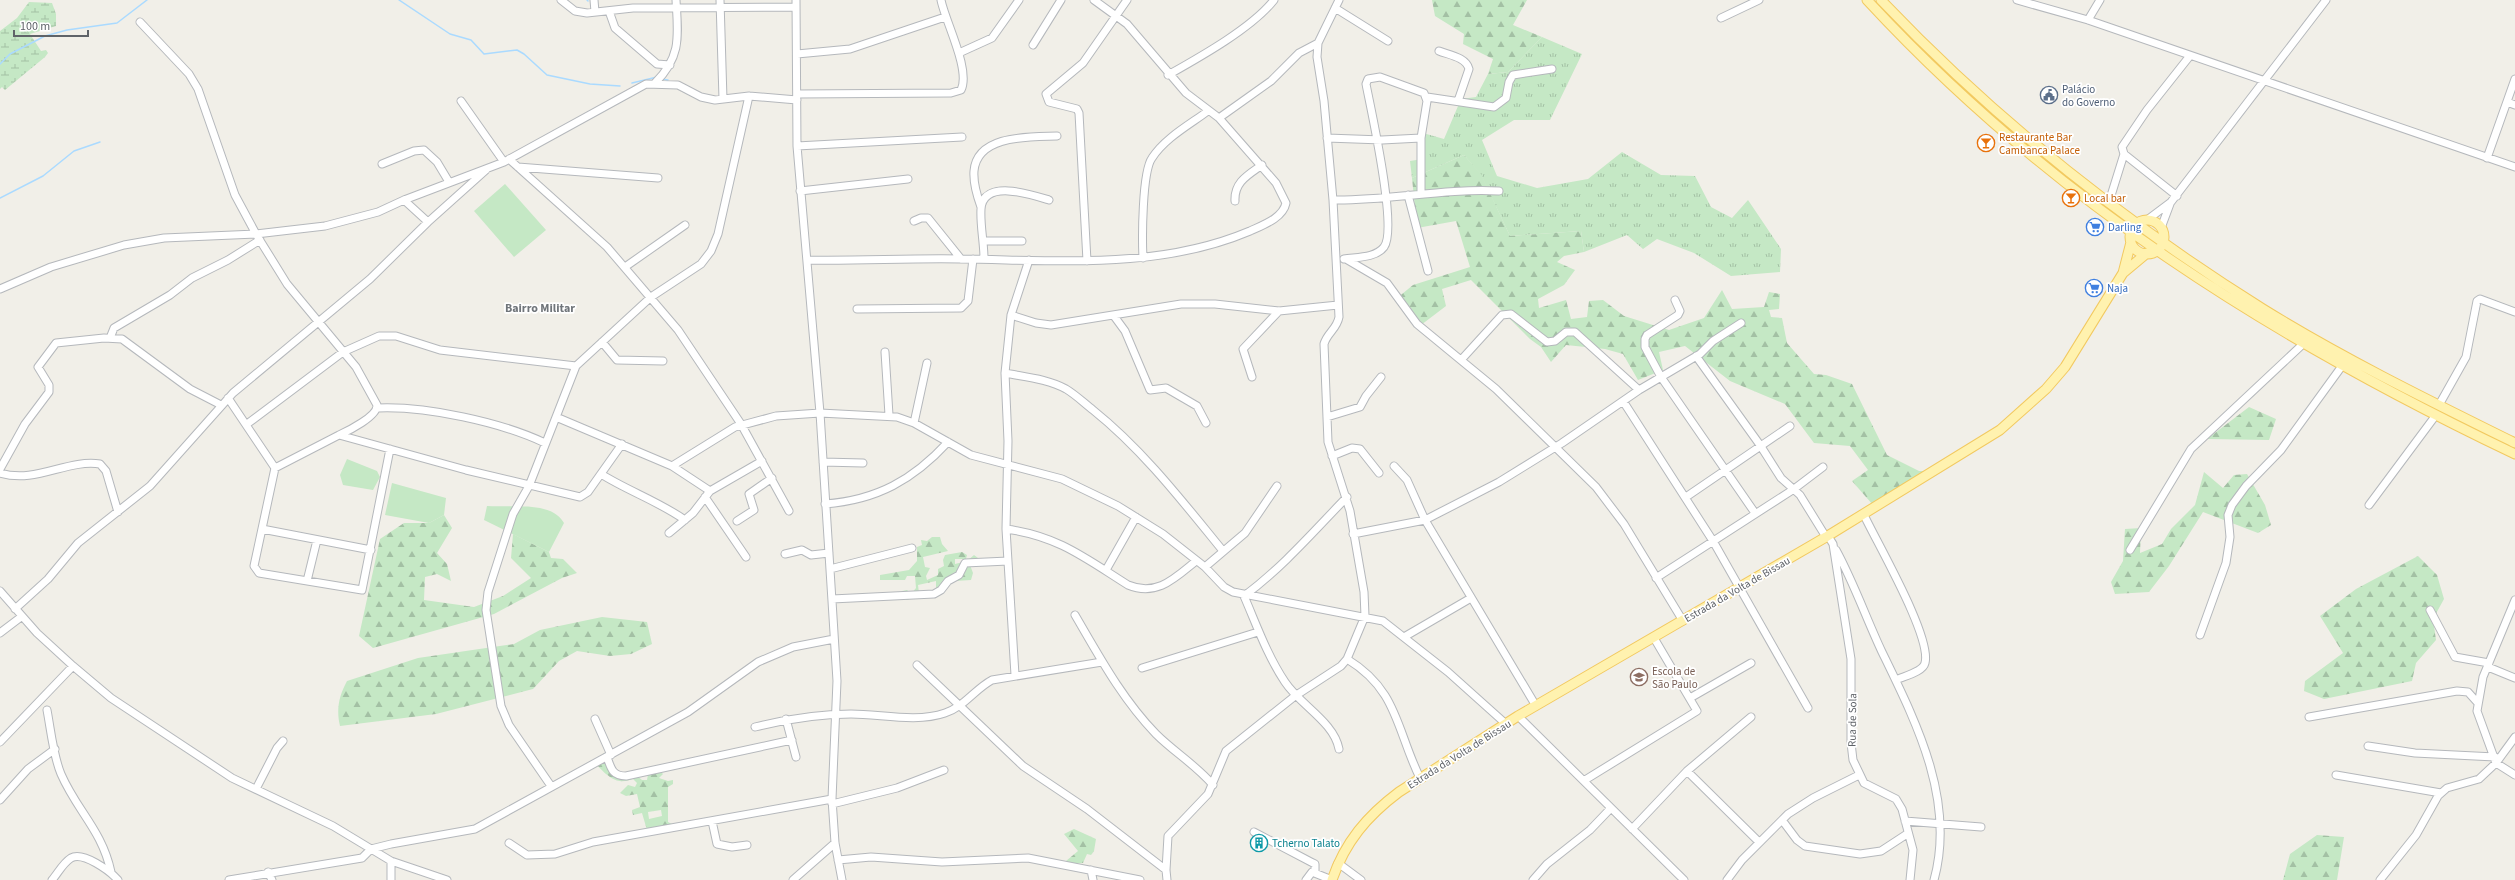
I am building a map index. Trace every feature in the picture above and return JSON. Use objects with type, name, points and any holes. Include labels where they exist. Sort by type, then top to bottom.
[{"type":"main road","points":[[1867,0],[1954,88],[2016,144],[2131,237],[2137,250],[2151,252],[2342,366],[2515,454]]},
{"type":"main road","points":[[1881,0],[1972,90],[2063,168],[2137,223],[2264,309],[2356,362],[2515,443]]},
{"type":"main road","points":[[2137,223],[2147,220],[2157,223],[2161,228],[2163,241]]},
{"type":"main road","points":[[2123,273],[2131,237],[2137,223]]},
{"type":"main road","points":[[2123,273],[2163,241]]},
{"type":"main road","name":"Estrada da Volta de Bissau","points":[[1332,880],[1338,863],[1356,833],[1370,816],[1420,778],[1518,716],[1739,587],[1829,539],[1864,515],[1980,444],[2024,410],[2065,367],[2123,273]]},
{"type":"street","points":[[561,0],[575,11],[596,12],[608,11],[633,4],[677,4],[720,9],[796,4],[797,146],[820,413],[832,599],[837,715],[832,801],[835,843],[842,880]]},
{"type":"street","points":[[594,0],[596,12]]},
{"type":"street","points":[[720,0],[723,99]]},
{"type":"street","points":[[0,289],[51,267],[129,244],[164,238],[258,237],[353,220],[378,212],[404,200],[506,160],[639,86],[655,83],[678,85],[709,99],[749,96],[797,97],[957,92],[963,86],[959,53],[945,17],[941,0]]},
{"type":"street","points":[[959,53],[992,38],[1019,0]]},
{"type":"street","points":[[1033,45],[1061,0]]},
{"type":"street","points":[[807,260],[984,259],[1087,261],[1143,258],[1194,249],[1232,239],[1263,226],[1280,214],[1285,208],[1284,195],[1262,165],[1219,118],[1208,111],[1168,75],[1138,34],[1118,15],[1094,0]]},
{"type":"street","points":[[1087,261],[1079,114],[1077,109],[1049,102],[1046,94],[1083,63],[1128,0]]},
{"type":"street","points":[[1168,75],[1194,60],[1257,16],[1274,0]]},
{"type":"street","points":[[1167,880],[1166,870],[1168,836],[1193,811],[1213,785],[1226,751],[1295,696],[1331,674],[1348,659],[1365,616],[1364,592],[1354,534],[1346,497],[1328,442],[1324,344],[1325,339],[1338,323],[1338,305],[1333,200],[1318,43],[1339,0]]},
{"type":"street","points":[[1720,18],[1759,0]]},
{"type":"street","points":[[2017,0],[2088,20],[2515,167]]},
{"type":"street","points":[[2088,20],[2100,0]]},
{"type":"street","points":[[2147,220],[2177,196],[2326,0]]},
{"type":"street","points":[[655,83],[670,65],[676,48],[677,4]]},
{"type":"street","points":[[1335,8],[1388,41]]},
{"type":"street","points":[[608,11],[615,28],[657,64],[670,65]]},
{"type":"street","points":[[797,54],[850,50],[945,17]]},
{"type":"street","points":[[140,22],[189,74],[198,89],[235,195],[258,237],[287,284],[319,321],[364,381],[378,408]]},
{"type":"street","points":[[1219,118],[1271,81],[1299,53],[1318,43]]},
{"type":"street","points":[[1439,51],[1464,60],[1468,65],[1458,101]]},
{"type":"street","points":[[2109,202],[2124,154],[2122,147],[2125,140],[2190,56]]},
{"type":"street","points":[[1336,260],[1372,255],[1384,248],[1388,236],[1385,199],[1377,140],[1366,84],[1368,79],[1380,78],[1422,91],[1428,97],[1494,107],[1506,98],[1509,82],[1513,74],[1552,69]]},
{"type":"street","points":[[2487,158],[2515,79]]},
{"type":"street","points":[[551,786],[505,717],[501,706],[486,610],[488,592],[508,527],[529,486],[576,366],[651,297],[694,271],[707,258],[713,247],[749,96]]},
{"type":"street","points":[[1421,194],[1421,138],[1428,97]]},
{"type":"street","points":[[461,101],[506,160],[518,167],[586,226],[651,297],[695,352],[741,424],[789,511]]},
{"type":"street","points":[[2507,102],[2515,105]]},
{"type":"street","points":[[1143,258],[1142,239],[1148,164],[1164,145],[1208,111]]},
{"type":"street","points":[[984,259],[981,208],[974,186],[974,170],[980,154],[989,147],[1005,140],[1057,136]]},
{"type":"street","points":[[797,146],[962,137]]},
{"type":"street","points":[[1327,138],[1377,140],[1421,138]]},
{"type":"street","points":[[382,164],[414,151],[424,150],[437,162],[449,182]]},
{"type":"street","points":[[2124,154],[2177,196]]},
{"type":"street","points":[[1235,201],[1234,192],[1239,182],[1262,165]]},
{"type":"street","points":[[15,609],[48,579],[78,543],[150,486],[228,398],[370,279],[428,222],[490,167]]},
{"type":"street","points":[[518,167],[658,178]]},
{"type":"street","points":[[800,191],[908,179]]},
{"type":"street","points":[[981,208],[984,200],[992,193],[1006,190],[1049,200]]},
{"type":"street","points":[[1333,200],[1385,199],[1421,194],[1499,191]]},
{"type":"street","points":[[1408,195],[1428,271]]},
{"type":"street","points":[[404,200],[428,222]]},
{"type":"street","points":[[2161,228],[2171,202]]},
{"type":"street","points":[[914,221],[920,218],[928,218],[961,259]]},
{"type":"street","points":[[625,267],[685,225]]},
{"type":"street","points":[[110,338],[111,332],[117,326],[170,295],[192,278],[228,260],[258,237]]},
{"type":"street","points":[[984,241],[1022,241]]},
{"type":"street","points":[[857,309],[961,308],[968,301],[973,259]]},
{"type":"street","points":[[1346,259],[1387,283],[1417,324],[1496,389],[1583,472],[1610,503],[1683,621]]},
{"type":"street","points":[[1015,676],[1006,529],[1007,418],[1005,373],[1011,315],[1029,260]]},
{"type":"street","points":[[2438,405],[2466,357],[2477,301],[2480,299],[2488,301],[2515,312]]},
{"type":"street","points":[[1675,300],[1680,311],[1678,315],[1645,339],[1645,347],[1662,377],[1755,513]]},
{"type":"street","points":[[1011,315],[1044,324],[1114,316],[1153,308],[1199,303],[1279,311],[1338,305]]},
{"type":"street","points":[[1252,377],[1243,349],[1279,311]]},
{"type":"street","points":[[1461,360],[1502,315],[1511,314],[1547,342],[1555,341],[1566,332],[1576,332],[1639,390]]},
{"type":"street","points":[[1114,316],[1125,331],[1150,390],[1166,388],[1197,406],[1206,423]]},
{"type":"street","points":[[1354,534],[1425,520],[1499,482],[1556,446],[1639,390],[1696,356],[1716,338],[1741,322]]},
{"type":"street","points":[[247,424],[343,352],[368,339],[387,335],[410,339],[440,350],[576,366]]},
{"type":"street","points":[[0,469],[25,424],[49,392],[49,385],[38,367],[56,343],[110,338],[129,342],[190,389],[221,405]]},
{"type":"street","points":[[602,342],[617,360],[663,362]]},
{"type":"street","points":[[2130,550],[2191,449],[2303,344]]},
{"type":"street","points":[[885,352],[889,415]]},
{"type":"street","points":[[1696,356],[1760,445],[1781,478],[1800,495],[1829,539],[1858,592],[1896,680],[1937,785],[1940,824],[1940,856],[1934,880]]},
{"type":"street","points":[[914,423],[927,363]]},
{"type":"street","points":[[2200,635],[2226,563],[2230,536],[2228,515],[2232,505],[2246,486],[2281,450],[2342,366]]},
{"type":"street","points":[[1005,373],[1055,384],[1075,395],[1125,438],[1223,551]]},
{"type":"street","points":[[1327,417],[1360,407],[1366,396],[1381,377]]},
{"type":"street","points":[[228,398],[247,424],[275,468],[254,566],[256,571],[362,590],[390,449]]},
{"type":"street","points":[[1623,401],[1713,541],[1808,708]]},
{"type":"street","points":[[275,468],[362,422],[378,408],[403,409],[488,422],[545,442]]},
{"type":"street","points":[[672,466],[704,444],[741,424],[776,416],[820,413],[889,415],[914,423],[981,458],[1062,479],[1098,495],[1163,534],[1205,567],[1224,587],[1244,596],[1365,616],[1383,621],[1448,672],[1506,724]]},
{"type":"street","points":[[2369,505],[2436,415]]},
{"type":"street","points":[[556,417],[672,466],[707,494],[746,557]]},
{"type":"street","points":[[1686,497],[1760,445],[1790,426]]},
{"type":"street","points":[[339,435],[529,486],[580,497],[588,492],[622,444]]},
{"type":"street","points":[[825,504],[864,499],[898,482],[921,470],[948,442]]},
{"type":"street","points":[[1332,456],[1352,448],[1360,449],[1379,473]]},
{"type":"street","points":[[669,533],[685,520],[707,494],[762,461]]},
{"type":"street","points":[[823,462],[863,463]]},
{"type":"street","points":[[0,473],[25,476],[80,464],[100,464],[106,471],[118,512]]},
{"type":"street","points":[[1394,466],[1407,480],[1425,520],[1536,706]]},
{"type":"street","points":[[1656,578],[1794,489],[1823,467]]},
{"type":"street","points":[[601,474],[628,490],[648,497],[685,520]]},
{"type":"street","points":[[737,521],[754,510],[749,494],[772,478]]},
{"type":"street","points":[[1205,567],[1250,527],[1278,486]]},
{"type":"street","points":[[1244,596],[1270,577],[1303,545],[1346,497]]},
{"type":"street","points":[[1864,515],[1915,615],[1925,656],[1925,663],[1922,668],[1896,680]]},
{"type":"street","points":[[1106,570],[1136,517]]},
{"type":"street","points":[[262,529],[371,550]]},
{"type":"street","points":[[1006,529],[1045,537],[1106,570],[1132,587],[1155,589],[1163,586],[1196,561]]},
{"type":"street","name":"Rua de Sola","points":[[1829,539],[1852,659],[1850,742],[1853,760],[1859,775],[1869,787],[1896,799],[1902,809],[1913,858],[1910,880]]},
{"type":"street","points":[[307,581],[317,540]]},
{"type":"street","points":[[830,569],[912,548]]},
{"type":"street","points":[[785,554],[802,550],[811,555],[829,553]]},
{"type":"street","points":[[832,599],[934,594],[941,590],[948,581],[959,575],[965,563],[1008,562]]},
{"type":"street","points":[[0,591],[21,617],[73,666],[121,705],[232,778],[333,826],[391,861],[447,880]]},
{"type":"street","points":[[1244,596],[1270,658],[1295,696],[1334,732],[1340,749]]},
{"type":"street","points":[[1404,636],[1471,598]]},
{"type":"street","points":[[2515,600],[2488,665],[2477,702],[2478,719],[2495,760],[2515,775]]},
{"type":"street","points":[[2430,610],[2455,657],[2461,660],[2488,665],[2515,678]]},
{"type":"street","points":[[1075,615],[1121,692],[1156,734],[1213,785]]},
{"type":"street","points":[[0,633],[21,617]]},
{"type":"street","points":[[1142,668],[1258,632]]},
{"type":"street","points":[[1585,780],[1697,711],[1654,638]]},
{"type":"street","points":[[229,880],[268,872],[362,858],[371,849],[475,829],[688,712],[764,659],[793,647],[834,640]]},
{"type":"street","points":[[1348,659],[1370,673],[1387,695],[1420,778]]},
{"type":"street","points":[[755,727],[786,719],[837,715],[937,716],[960,706],[986,683],[1015,676],[1102,662]]},
{"type":"street","points":[[1690,698],[1751,663]]},
{"type":"street","points":[[917,664],[1028,769],[1087,809],[1166,870]]},
{"type":"street","points":[[0,742],[73,666]]},
{"type":"street","points":[[2309,717],[2457,691],[2468,692],[2477,702]]},
{"type":"street","points":[[47,710],[61,773],[104,846],[111,872]]},
{"type":"street","points":[[1518,716],[1585,780],[1611,808],[1684,880]]},
{"type":"street","points":[[1632,829],[1687,771],[1751,717]]},
{"type":"street","points":[[595,719],[609,756],[613,772],[617,775],[626,776],[792,740]]},
{"type":"street","points":[[786,719],[796,757]]},
{"type":"street","points":[[2380,880],[2416,834],[2441,793],[2452,787],[2478,780],[2515,738]]},
{"type":"street","points":[[256,789],[277,748],[284,741]]},
{"type":"street","points":[[2368,746],[2415,753],[2495,760]]},
{"type":"street","points":[[0,800],[28,769],[55,749]]},
{"type":"street","points":[[509,843],[527,855],[555,854],[593,842],[832,801],[897,788],[944,770]]},
{"type":"street","points":[[1687,771],[1759,842]]},
{"type":"street","points":[[1727,880],[1759,842],[1799,806],[1859,775]]},
{"type":"street","points":[[2336,775],[2441,793]]},
{"type":"street","points":[[1533,880],[1547,864],[1590,830],[1611,808]]},
{"type":"street","points":[[1782,820],[1797,840],[1805,846],[1860,854],[1881,851],[1907,834]]},
{"type":"street","points":[[712,821],[717,844],[732,847],[747,845]]},
{"type":"street","points":[[1905,821],[1981,826]]},
{"type":"street","points":[[1254,832],[1312,862],[1315,864],[1315,872]]},
{"type":"street","points":[[793,880],[835,843]]},
{"type":"street","points":[[52,880],[73,857],[102,865],[118,880]]},
{"type":"street","points":[[838,860],[871,858],[942,862],[1028,858],[1140,880]]},
{"type":"street","points":[[391,861],[392,880]]},
{"type":"street","points":[[1338,863],[1361,880]]},
{"type":"street","points":[[1091,870],[1093,880]]},
{"type":"street","points":[[268,872],[272,880]]},
{"type":"street","points":[[1306,880],[1309,874],[1315,872],[1332,880]]},
{"type":"green space","points":[[1432,0],[1527,0],[1513,25],[1542,37],[1508,72],[1488,74],[1493,59],[1463,44],[1464,34],[1435,16]]},
{"type":"green space","points":[[29,2],[52,3],[56,14],[56,26],[30,34],[41,51],[46,50],[48,53],[5,90],[2,87],[0,89],[0,31],[17,18]]},
{"type":"green space","points":[[1542,37],[1582,54],[1550,120],[1514,120],[1482,140],[1497,176],[1537,188],[1588,179],[1622,152],[1661,175],[1695,176],[1711,207],[1732,218],[1748,200],[1781,249],[1780,272],[1731,276],[1694,253],[1657,239],[1643,249],[1627,235],[1584,252],[1581,231],[1510,236],[1481,175],[1464,155],[1412,178],[1410,161],[1422,159],[1423,133],[1444,139],[1461,99],[1476,97],[1488,74],[1508,72]]},
{"type":"green space","points":[[1464,155],[1481,174],[1510,236],[1581,231],[1584,252],[1564,256],[1557,262],[1575,270],[1564,285],[1538,299],[1539,308],[1566,300],[1571,319],[1587,317],[1589,301],[1603,300],[1624,316],[1669,330],[1704,318],[1722,290],[1732,309],[1764,307],[1769,292],[1780,294],[1779,309],[1769,310],[1771,317],[1782,318],[1787,343],[1814,374],[1826,375],[1852,384],[1887,455],[1919,471],[1930,471],[1873,505],[1852,481],[1868,470],[1850,446],[1814,443],[1785,404],[1730,381],[1685,346],[1659,352],[1663,370],[1638,380],[1623,354],[1605,349],[1566,345],[1551,362],[1541,347],[1530,339],[1471,280],[1442,289],[1446,306],[1421,325],[1396,299],[1413,285],[1470,267],[1456,221],[1417,228],[1412,178]]},
{"type":"green space","points":[[505,184],[546,230],[514,257],[474,211]]},
{"type":"green space","points":[[2249,407],[2276,419],[2269,440],[2207,439]]},
{"type":"green space","points":[[347,459],[377,471],[380,477],[373,490],[343,485],[340,475]]},
{"type":"green space","points":[[2204,472],[2223,488],[2234,475],[2247,474],[2265,505],[2271,525],[2258,533],[2203,512],[2169,566],[2149,592],[2115,594],[2111,582],[2123,561],[2125,529],[2141,528],[2140,553],[2162,544],[2171,529],[2195,505]]},
{"type":"green space","points":[[392,483],[446,498],[444,515],[429,523],[385,515]]},
{"type":"green space","points":[[487,506],[540,508],[550,511],[558,516],[564,523],[549,552],[484,520]]},
{"type":"green space","points":[[444,515],[452,528],[437,553],[447,564],[451,581],[437,574],[425,577],[424,600],[474,607],[503,596],[531,578],[511,558],[513,534],[549,552],[551,558],[563,559],[577,573],[562,578],[494,614],[373,648],[359,636],[380,539],[404,523],[429,523]]},
{"type":"green space","points":[[932,537],[940,537],[942,544],[948,551],[923,557],[925,567],[930,568],[926,576],[927,580],[938,575],[938,569],[944,566],[943,560],[945,555],[962,552],[967,555],[966,559],[955,559],[955,564],[967,561],[974,555],[978,558],[977,563],[970,565],[973,573],[971,580],[955,581],[957,572],[953,573],[951,580],[936,592],[936,581],[918,585],[919,593],[916,597],[907,600],[900,596],[902,591],[907,590],[911,594],[916,588],[915,576],[907,576],[905,580],[880,580],[880,575],[909,570],[917,561],[917,547],[922,545],[921,540],[927,541]]},
{"type":"green space","points":[[2418,556],[2437,575],[2444,599],[2433,619],[2436,640],[2416,663],[2412,681],[2324,699],[2304,691],[2305,681],[2343,653],[2320,616],[2356,589]]},
{"type":"green space","points":[[602,617],[647,622],[652,644],[631,654],[610,656],[577,651],[559,661],[533,689],[436,714],[340,726],[338,714],[339,703],[347,681],[418,658],[514,644],[540,630]]},
{"type":"green space","points":[[604,753],[613,761],[613,772],[635,774],[642,780],[647,780],[649,769],[655,766],[663,774],[659,778],[668,781],[673,780],[673,784],[668,787],[668,822],[674,825],[647,830],[642,813],[633,815],[632,810],[640,807],[637,794],[626,796],[620,793],[628,785],[635,787],[637,783],[633,779],[622,781],[613,779],[596,764],[595,761]],"holes":[[[661,810],[662,816],[649,819],[648,812]]]},
{"type":"green space","points":[[1074,829],[1096,839],[1094,851],[1091,855],[1087,854],[1083,863],[1067,864],[1066,861],[1078,851],[1064,834]]},
{"type":"green space","points":[[2317,835],[2344,837],[2337,880],[2283,880],[2290,854]]},
{"type":"waterway","points":[[0,64],[10,54],[45,36],[67,30],[117,23],[147,0]]},
{"type":"waterway","points":[[399,0],[450,34],[471,40],[484,54],[517,50],[524,54],[547,75],[590,84],[620,86]]},
{"type":"waterway","points":[[632,83],[657,77]]},
{"type":"waterway","points":[[662,79],[668,80]]},
{"type":"waterway","points":[[0,198],[43,176],[74,151],[100,142]]},
{"type":"place","name":"Palácio do Governo","points":[[2049,95]]},
{"type":"place","name":"Restaurante Bar Cambanca Palace","points":[[1986,143]]},
{"type":"place","name":"Local bar","points":[[2071,198]]},
{"type":"place","name":"Darling","points":[[2095,227]]},
{"type":"place","name":"Naja","points":[[2094,288]]},
{"type":"place","name":"Escola de São Paulo","points":[[1639,677]]},
{"type":"place","name":"Tcherno Talato","points":[[1259,843]]},
{"type":"district","name":"Bairro Militar","points":[[540,308]]}]
